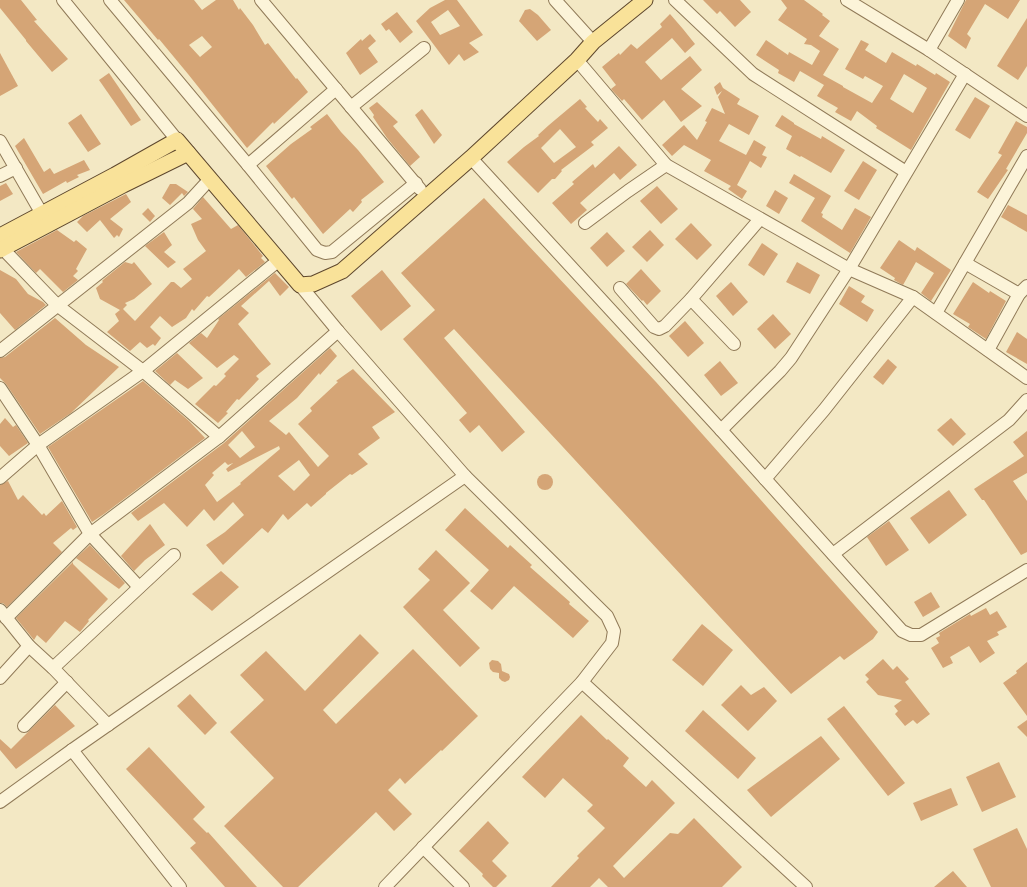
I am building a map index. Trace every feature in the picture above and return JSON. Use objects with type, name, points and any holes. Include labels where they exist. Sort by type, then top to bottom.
[{"type":"main road","points":[[1,245],[42,214],[177,140],[300,285],[313,284],[342,271],[470,158],[577,60],[593,42],[646,0]]},
{"type":"main road","points":[[1,245],[188,153]]},
{"type":"street","points":[[63,0],[177,140]]},
{"type":"street","points":[[110,0],[317,250],[325,253],[332,252],[416,183]]},
{"type":"street","points":[[261,0],[427,195]]},
{"type":"street","points":[[555,0],[593,42]]},
{"type":"street","points":[[675,0],[753,74],[906,172]]},
{"type":"street","points":[[847,0],[929,50],[1027,116]]},
{"type":"street","points":[[929,50],[958,0]]},
{"type":"street","points":[[351,107],[424,48]]},
{"type":"street","points":[[577,60],[666,165],[849,269],[913,297],[1027,378]]},
{"type":"street","points":[[721,430],[788,363],[849,269],[965,74]]},
{"type":"street","points":[[248,165],[336,89]]},
{"type":"street","points":[[0,141],[42,214]]},
{"type":"street","points":[[936,313],[1027,156]]},
{"type":"street","points":[[470,158],[721,430],[902,631],[911,635],[921,635],[1027,570]]},
{"type":"street","points":[[585,223],[666,165]]},
{"type":"street","points":[[0,176],[16,168]]},
{"type":"street","points":[[0,351],[188,203],[210,179]]},
{"type":"street","points":[[620,288],[654,327],[659,329],[665,326],[691,299],[760,219]]},
{"type":"street","points":[[1,245],[58,305],[143,371],[219,437]]},
{"type":"street","points":[[0,478],[38,446],[143,371],[280,260]]},
{"type":"street","points":[[965,263],[1023,290],[988,350]]},
{"type":"street","points":[[300,285],[338,331],[465,476],[607,616],[614,631],[612,643],[582,682],[385,887]]},
{"type":"street","points":[[765,479],[824,410],[913,297]]},
{"type":"street","points":[[691,299],[734,344]]},
{"type":"street","points":[[108,725],[30,646],[3,614],[90,534],[219,437],[338,331]]},
{"type":"street","points":[[0,388],[38,446],[90,534],[139,587]]},
{"type":"street","points":[[833,554],[1009,420],[1027,400]]},
{"type":"street","points":[[0,802],[72,750],[465,476]]},
{"type":"street","points":[[53,668],[174,555]]},
{"type":"street","points":[[0,678],[30,646]]},
{"type":"street","points":[[24,726],[67,682]]},
{"type":"street","points":[[582,682],[806,887]]},
{"type":"street","points":[[72,750],[180,887]]},
{"type":"street","points":[[423,847],[463,887]]},
{"type":"building","points":[[0,0],[21,0],[37,20],[34,21],[68,59],[52,72],[0,8]]},
{"type":"building","points":[[124,0],[194,0],[202,10],[216,0],[233,0],[239,10],[240,8],[253,25],[265,45],[268,43],[308,92],[274,124],[273,122],[247,148],[188,74],[159,39],[158,40]],"holes":[[[202,36],[212,47],[200,57],[189,45]]]},
{"type":"building","points":[[445,0],[457,0],[483,35],[469,43],[479,52],[464,61],[459,54],[449,65],[416,21],[430,8]],"holes":[[[448,10],[460,26],[440,35],[431,22]]]},
{"type":"building","points":[[703,0],[740,0],[751,12],[735,27],[720,11],[717,14]]},
{"type":"building","points":[[781,0],[804,0],[830,21],[819,36],[839,49],[823,75],[872,103],[883,86],[865,76],[863,79],[845,69],[861,40],[869,44],[865,50],[886,63],[892,52],[916,66],[917,64],[935,75],[936,73],[950,82],[911,150],[876,128],[877,126],[857,111],[851,121],[835,112],[838,108],[817,96],[824,85],[800,71],[794,82],[778,73],[779,70],[756,55],[766,40],[788,55],[789,52],[812,65],[820,51],[811,45],[804,44],[807,39],[778,20],[787,8]],"holes":[[[904,74],[927,88],[913,113],[890,99]]]},
{"type":"building","points":[[966,0],[1020,0],[1008,19],[985,4],[967,34],[971,38],[966,49],[948,36]]},
{"type":"building","points":[[530,9],[538,15],[551,30],[537,41],[519,21],[525,10]]},
{"type":"building","points":[[397,12],[413,32],[400,43],[389,29],[386,31],[381,24]]},
{"type":"building","points":[[670,14],[695,44],[685,53],[672,38],[645,62],[661,80],[690,56],[702,70],[681,89],[702,106],[681,122],[664,100],[642,120],[624,99],[622,101],[611,89],[616,85],[602,67],[619,53],[620,55],[631,44],[637,49],[662,27],[660,24]]},
{"type":"building","points":[[1027,18],[1027,66],[1018,80],[997,66]]},
{"type":"building","points":[[370,34],[376,41],[368,48],[378,62],[360,75],[346,53],[361,39],[362,41]]},
{"type":"building","points":[[0,53],[18,86],[0,96]]},
{"type":"building","points":[[109,73],[141,120],[131,126],[99,80]]},
{"type":"building","points":[[720,82],[723,88],[740,99],[737,104],[759,116],[749,135],[729,124],[719,141],[746,155],[754,140],[766,147],[762,155],[767,157],[761,168],[750,161],[737,185],[747,191],[742,199],[728,189],[731,186],[704,171],[711,160],[684,145],[672,156],[662,145],[684,125],[697,140],[707,122],[705,121],[712,108],[725,114],[718,97],[722,91],[717,95],[714,87]]},
{"type":"building","points":[[975,97],[990,106],[970,139],[955,130]]},
{"type":"building","points":[[580,99],[587,107],[585,108],[598,122],[600,119],[608,128],[591,142],[594,145],[561,170],[562,171],[555,179],[552,179],[538,193],[507,162],[539,136],[538,135]],"holes":[[[560,129],[576,147],[554,163],[541,148]]]},
{"type":"building","points":[[377,102],[398,122],[393,126],[420,157],[410,166],[387,138],[373,117],[374,115],[369,108]]},
{"type":"building","points":[[422,109],[442,135],[434,144],[415,115]]},
{"type":"building","points":[[81,114],[101,144],[88,152],[68,123]]},
{"type":"building","points":[[327,114],[384,182],[361,200],[362,202],[353,212],[350,209],[323,234],[294,197],[292,199],[266,166],[291,144],[312,129],[310,127]]},
{"type":"building","points":[[782,115],[794,124],[821,139],[822,136],[845,150],[831,173],[786,149],[792,136],[775,126]]},
{"type":"building","points":[[1016,121],[1027,127],[1027,133],[1006,169],[1008,170],[988,199],[977,192],[1002,155],[998,153]]},
{"type":"building","points":[[24,138],[44,172],[50,168],[54,174],[84,160],[90,170],[77,175],[79,177],[67,183],[66,181],[43,194],[15,146]]},
{"type":"building","points":[[619,146],[637,165],[620,180],[614,173],[580,203],[587,210],[571,224],[552,203],[574,184],[572,182],[593,164],[595,168]]},
{"type":"building","points":[[863,161],[877,170],[859,200],[844,191]]},
{"type":"building","points":[[794,174],[831,196],[821,213],[823,214],[822,217],[842,230],[855,208],[871,217],[850,253],[801,221],[815,198],[789,183]]},
{"type":"building","points":[[6,183],[13,194],[0,201],[0,186]]},
{"type":"building","points":[[170,184],[176,184],[188,192],[184,196],[182,193],[170,205],[162,198]]},
{"type":"building","points":[[657,186],[678,209],[661,224],[640,201]]},
{"type":"building","points":[[775,190],[788,198],[779,214],[766,206]]},
{"type":"building","points":[[126,194],[131,202],[110,219],[123,229],[119,237],[117,235],[114,238],[100,220],[87,232],[77,222],[83,216]]},
{"type":"building","points":[[203,197],[231,229],[238,225],[263,256],[261,258],[265,262],[246,277],[239,269],[209,297],[207,296],[194,311],[192,309],[186,318],[172,327],[160,316],[150,327],[161,338],[155,346],[153,344],[147,348],[140,342],[130,351],[107,332],[119,321],[115,314],[120,310],[100,299],[96,288],[103,282],[102,281],[104,279],[125,262],[132,264],[134,262],[152,284],[134,299],[125,303],[127,305],[123,309],[135,321],[171,282],[174,282],[181,288],[192,279],[183,269],[206,251],[198,240],[191,224],[202,219],[193,209]]},
{"type":"building","points":[[484,198],[656,382],[878,632],[873,639],[844,660],[840,656],[791,694],[454,329],[444,338],[525,432],[502,452],[479,425],[470,433],[459,420],[467,413],[403,339],[435,310],[401,273]]},
{"type":"building","points":[[1008,205],[1027,215],[1027,232],[1001,217]]},
{"type":"building","points":[[148,208],[155,216],[150,222],[142,214]]},
{"type":"building","points":[[691,223],[712,245],[697,260],[675,239]]},
{"type":"building","points":[[57,230],[74,242],[76,240],[87,249],[76,269],[78,271],[73,276],[78,280],[63,292],[40,269],[36,273],[16,252]]},
{"type":"building","points":[[650,230],[664,245],[647,262],[632,247]]},
{"type":"building","points":[[164,232],[172,245],[164,252],[176,262],[168,268],[145,246]]},
{"type":"building","points":[[607,232],[625,251],[607,267],[590,248]]},
{"type":"building","points":[[899,240],[915,251],[917,247],[951,270],[931,301],[921,293],[934,273],[916,262],[903,285],[894,280],[895,278],[880,268]]},
{"type":"building","points":[[762,243],[778,254],[764,276],[748,265]]},
{"type":"building","points":[[797,262],[820,275],[810,294],[786,282]]},
{"type":"building","points":[[641,269],[661,291],[647,305],[626,284]]},
{"type":"building","points":[[0,270],[16,279],[28,294],[46,305],[15,330],[0,313]]},
{"type":"building","points":[[382,270],[411,306],[381,331],[351,296]]},
{"type":"building","points":[[275,273],[289,287],[280,296],[269,281],[241,306],[249,313],[238,324],[271,364],[256,376],[259,379],[239,400],[237,399],[226,412],[228,413],[218,423],[195,404],[214,385],[216,386],[226,376],[224,374],[239,359],[234,355],[217,368],[189,343],[201,333],[207,338],[219,320],[218,319]]},
{"type":"building","points":[[731,282],[748,302],[733,316],[716,296]]},
{"type":"building","points":[[973,282],[989,293],[990,291],[1006,301],[986,339],[968,327],[970,324],[953,314]]},
{"type":"building","points":[[849,286],[865,296],[861,302],[874,310],[867,322],[839,304]]},
{"type":"building","points":[[773,314],[791,334],[775,349],[757,329]]},
{"type":"building","points":[[55,318],[86,345],[119,367],[71,413],[40,434],[6,384],[0,378],[0,358],[5,357]]},
{"type":"building","points":[[685,321],[704,343],[688,357],[669,336]]},
{"type":"building","points":[[1017,332],[1027,339],[1027,364],[1006,352]]},
{"type":"building","points":[[330,348],[337,356],[320,375],[319,373],[297,398],[269,421],[286,435],[289,432],[318,467],[329,456],[298,424],[312,411],[310,408],[338,382],[336,381],[353,369],[395,412],[372,427],[380,438],[358,454],[368,464],[352,475],[350,474],[311,507],[307,503],[288,520],[283,514],[268,533],[262,528],[223,565],[206,545],[225,532],[244,515],[233,502],[214,521],[204,509],[187,527],[164,503],[138,521],[131,513],[224,443]],"holes":[[[242,431],[255,447],[240,458],[228,445]],[[279,446],[280,449],[240,483],[241,484],[217,502],[205,485],[214,475],[212,473],[225,462],[228,465],[233,463],[226,469],[228,472]],[[299,460],[310,475],[294,491],[278,476]]]},
{"type":"building","points":[[177,353],[203,378],[188,389],[175,380],[170,385],[155,371]]},
{"type":"building","points":[[888,359],[897,367],[883,385],[873,377]]},
{"type":"building","points":[[720,361],[738,383],[721,396],[704,375]]},
{"type":"building","points":[[143,381],[189,421],[205,438],[92,522],[48,447]]},
{"type":"building","points":[[5,418],[13,427],[16,425],[28,443],[9,456],[0,446],[0,424]]},
{"type":"building","points":[[951,418],[966,434],[953,446],[937,430]]},
{"type":"building","points":[[1027,431],[1027,473],[1013,481],[1027,501],[1027,552],[1021,555],[984,500],[982,500],[974,489],[1024,456],[1013,442]]},
{"type":"building","points":[[542,474],[548,474],[553,479],[551,488],[548,490],[542,490],[537,485],[537,479]]},
{"type":"building","points":[[8,481],[18,500],[23,495],[42,515],[44,513],[46,516],[62,501],[77,527],[73,530],[71,528],[53,543],[62,552],[7,607],[3,603],[0,603],[0,485]]},
{"type":"building","points":[[949,490],[967,515],[929,544],[910,518]]},
{"type":"building","points":[[465,508],[508,548],[510,545],[532,565],[530,567],[589,621],[573,638],[514,586],[492,610],[470,591],[489,570],[445,530]]},
{"type":"building","points":[[889,521],[909,550],[886,566],[867,537]]},
{"type":"building","points":[[150,524],[165,545],[145,560],[134,571],[121,556]]},
{"type":"building","points":[[90,545],[125,583],[119,589],[76,558]]},
{"type":"building","points":[[436,550],[470,583],[443,610],[480,648],[460,667],[403,607],[430,580],[418,569]]},
{"type":"building","points":[[73,562],[73,564],[108,599],[88,620],[89,621],[80,632],[65,621],[46,643],[37,635],[34,640],[16,618]]},
{"type":"building","points":[[221,571],[239,587],[212,611],[192,594]]},
{"type":"building","points":[[931,592],[940,607],[923,617],[914,602]]},
{"type":"building","points":[[986,608],[990,615],[997,611],[1007,627],[997,632],[999,635],[987,641],[995,653],[980,663],[969,646],[950,657],[953,663],[943,668],[931,648],[939,643],[936,638],[940,636],[939,633],[970,614],[971,616]]},
{"type":"building","points":[[702,624],[733,650],[703,686],[672,660]]},
{"type":"building","points":[[360,634],[379,653],[323,710],[336,724],[413,649],[478,716],[405,784],[400,778],[388,790],[412,814],[394,831],[376,812],[298,887],[283,887],[224,826],[274,778],[230,732],[264,700],[240,675],[266,651],[305,691]]},
{"type":"building","points":[[883,659],[893,670],[897,666],[909,679],[905,682],[930,714],[917,724],[913,720],[905,726],[895,714],[898,711],[894,706],[902,700],[878,695],[866,682],[869,679],[865,675]]},
{"type":"building","points":[[492,660],[498,661],[501,664],[502,671],[509,674],[509,680],[505,682],[502,681],[499,678],[499,673],[493,672],[490,669],[489,663]]},
{"type":"building","points":[[1027,662],[1027,716],[1003,683],[1017,673],[1016,671]]},
{"type":"building","points":[[741,685],[751,695],[764,687],[777,701],[748,731],[721,705]]},
{"type":"building","points":[[190,694],[217,723],[205,735],[177,706]]},
{"type":"building","points":[[55,705],[75,726],[16,769],[0,750],[0,739],[11,749]]},
{"type":"building","points":[[844,706],[905,783],[888,796],[827,719]]},
{"type":"building","points":[[703,710],[756,758],[738,779],[685,731]]},
{"type":"building","points":[[581,715],[607,740],[608,739],[629,758],[623,766],[646,787],[652,780],[675,803],[613,866],[624,878],[670,833],[678,834],[694,818],[742,867],[722,887],[608,887],[599,878],[590,887],[551,887],[579,858],[577,856],[605,828],[587,811],[593,805],[563,778],[545,798],[522,777]]},
{"type":"building","points":[[1027,720],[1027,737],[1017,727]]},
{"type":"building","points":[[821,736],[840,759],[771,817],[747,790]]},
{"type":"building","points":[[149,747],[205,807],[193,819],[207,833],[208,832],[257,887],[225,887],[190,848],[196,843],[126,769]]},
{"type":"building","points":[[999,762],[1016,797],[982,812],[966,777]]},
{"type":"building","points":[[951,788],[958,805],[921,821],[913,803]]},
{"type":"building","points":[[488,821],[509,843],[492,861],[507,876],[496,887],[493,887],[482,876],[483,874],[459,851]]},
{"type":"building","points":[[1017,828],[1027,849],[1027,887],[991,887],[973,849]]},
{"type":"building","points":[[953,871],[967,887],[934,887]]}]
